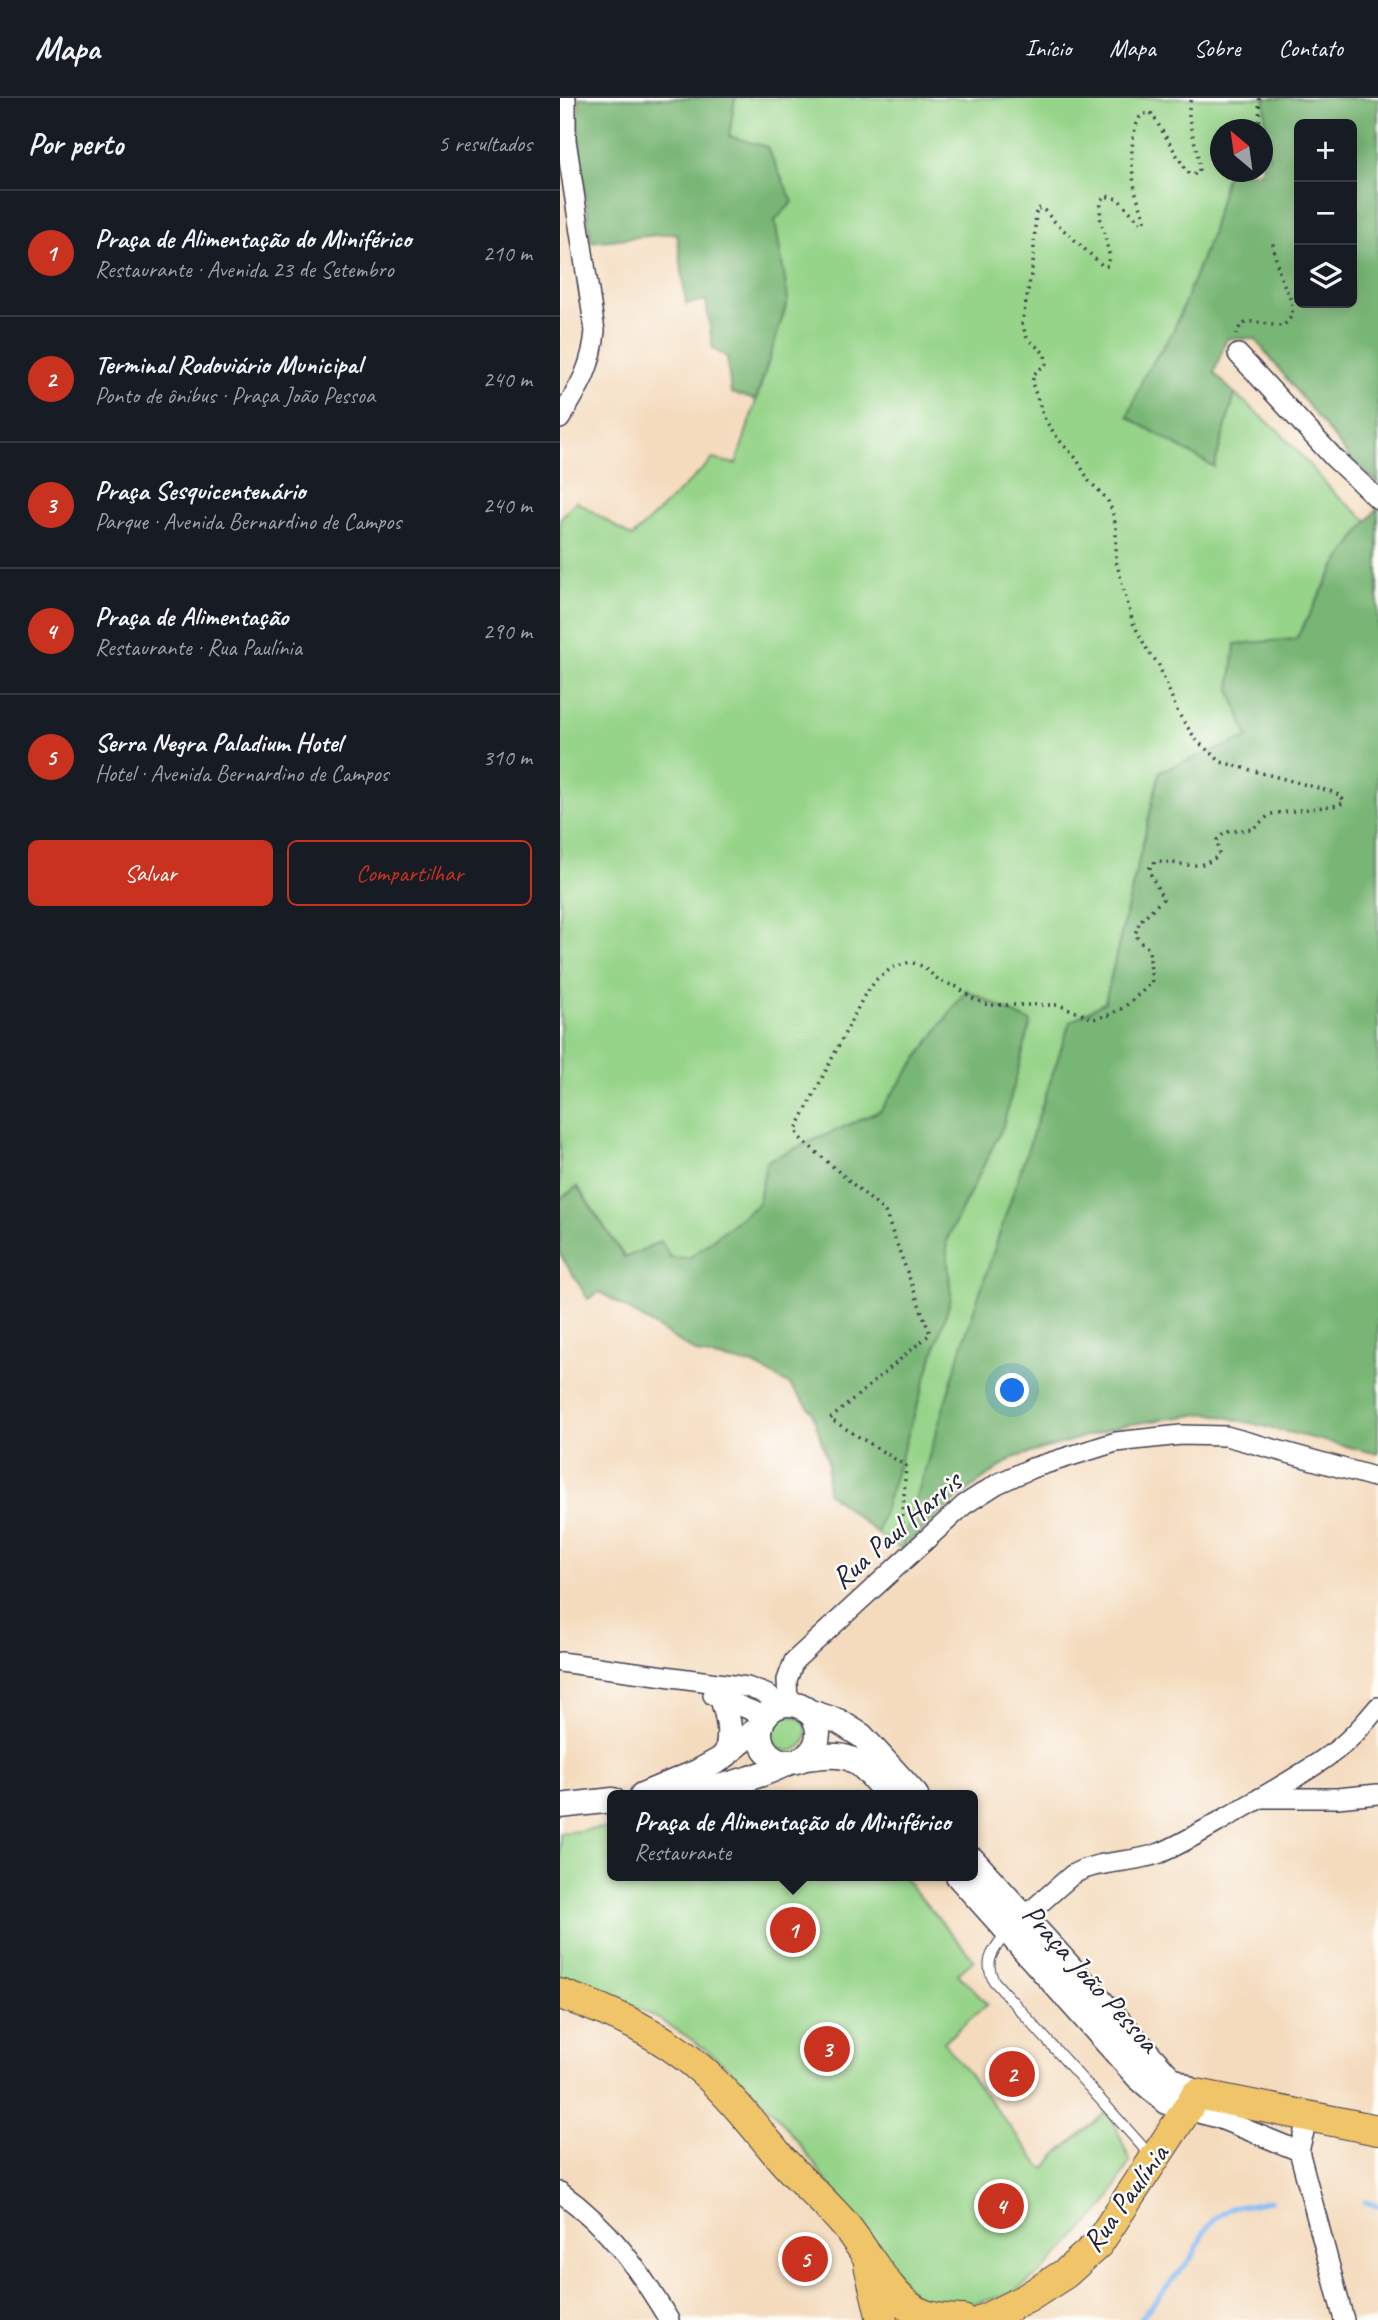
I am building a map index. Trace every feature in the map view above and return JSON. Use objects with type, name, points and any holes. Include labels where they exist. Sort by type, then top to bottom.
[{"type":"main road","points":[[560,1994],[598,2007],[637,2025],[669,2044],[705,2073],[845,2225],[904,2302],[937,2319],[963,2320]]},
{"type":"main road","points":[[1192,2102],[1308,2116],[1378,2130]]},
{"type":"main road","name":"Rua Paulínia","points":[[983,2320],[1027,2298],[1066,2273],[1098,2244],[1192,2102]]},
{"type":"main road","points":[[866,2255],[882,2320]]},
{"type":"street","points":[[560,419],[583,380],[593,353],[596,331],[566,140],[566,98]]},
{"type":"street","points":[[1238,354],[1334,458],[1378,499]]},
{"type":"street","name":"Rua Paul Harris","points":[[780,1712],[794,1661],[964,1505],[997,1484],[1032,1468],[1116,1443],[1181,1435],[1226,1436],[1378,1478]]},
{"type":"street","points":[[563,1660],[747,1687],[766,1694],[780,1712],[838,1721],[862,1736],[911,1790]]},
{"type":"street","points":[[693,1679],[723,1701],[813,1718],[817,1737],[814,1746],[795,1760],[768,1773],[693,1790]]},
{"type":"street","points":[[723,1701],[730,1728],[726,1755]]},
{"type":"street","points":[[1015,1925],[1081,1870],[1096,1865],[1134,1861],[1159,1853],[1329,1756],[1354,1735],[1378,1707]]},
{"type":"street","points":[[654,1790],[697,1772],[726,1755],[780,1712]]},
{"type":"street","points":[[780,1712],[760,1734],[766,1751],[781,1761],[835,1755],[857,1761],[883,1790]]},
{"type":"street","points":[[1259,1798],[1337,1798],[1378,1794]]},
{"type":"street","points":[[560,1806],[607,1801]]},
{"type":"street","name":"Praça João Pessoa","points":[[978,1868],[1015,1925],[1139,2078],[1167,2102],[1192,2102]]},
{"type":"street","name":"Praça João Pessoa","points":[[964,1881],[1015,1925]]},
{"type":"street","points":[[1192,2102],[1218,2118],[1299,2151]]},
{"type":"street","points":[[1308,2116],[1299,2151],[1344,2320]]},
{"type":"street","points":[[560,2192],[588,2212],[615,2240],[647,2283],[669,2320]]},
{"type":"lane","points":[[1015,1925],[988,1963],[994,1981],[1154,2159]]},
{"type":"path","points":[[898,1563],[906,1466],[830,1419],[930,1334],[886,1212],[799,1138],[796,1129],[864,996],[877,979],[892,968],[910,962],[922,966],[940,981],[957,987],[988,1005],[1059,1005],[1094,1019],[1109,1015],[1140,995],[1152,983],[1149,949],[1135,934],[1140,920],[1163,899],[1150,873],[1150,867],[1156,861],[1204,865],[1219,855],[1217,841],[1226,832],[1252,829],[1271,814],[1339,805],[1344,802],[1342,796],[1333,792],[1221,762],[1197,741],[1178,713],[1161,670],[1133,622],[1116,561],[1116,527],[1107,499],[1089,481],[1076,458],[1059,440],[1045,419],[1032,383],[1034,374],[1046,364],[1045,354],[1027,338],[1022,324],[1033,263],[1036,209],[1042,208],[1103,266],[1108,266],[1109,254],[1100,218],[1101,201],[1105,196],[1118,199],[1141,223],[1145,221],[1135,190],[1132,166],[1134,137],[1140,117],[1147,112],[1152,114],[1187,172],[1193,175],[1199,172],[1188,121],[1191,98]]},
{"type":"path","points":[[1259,98],[1260,119]]},
{"type":"path","points":[[1238,354],[1235,338],[1240,326],[1255,321],[1282,327],[1291,317],[1291,298],[1280,275],[1272,239]]},
{"type":"green space","points":[[579,98],[735,98],[729,136],[767,147],[793,202],[775,220],[788,299],[756,400],[731,393],[727,357],[713,349],[706,300],[686,304],[677,233],[591,242],[579,145]]},
{"type":"green space","points":[[735,98],[1265,98],[1266,119],[1210,119],[1210,182],[1224,182],[1211,235],[1173,332],[1144,376],[1214,467],[1235,394],[1280,432],[1335,494],[1368,521],[1336,565],[1296,640],[1230,689],[1248,738],[1160,771],[1105,1002],[1070,1022],[901,1549],[877,1533],[951,1298],[946,1241],[1003,1126],[966,990],[880,1111],[767,1161],[758,1204],[689,1258],[625,1258],[578,1187],[560,1199],[560,519],[576,501],[632,537],[713,459],[736,464],[788,300],[775,220],[729,136]]},
{"type":"green space","points":[[1265,98],[1378,98],[1378,483],[1350,458],[1255,339],[1227,338],[1214,373],[1235,394],[1214,467],[1128,417],[1144,376],[1173,332],[1211,235],[1224,182],[1273,182],[1273,119],[1266,119]]},
{"type":"green space","points":[[1378,507],[1378,1454],[1209,1413],[1124,1425],[1013,1458],[960,1496],[901,1549],[964,1340],[1070,1022],[1105,1002],[1160,771],[1248,738],[1230,689],[1235,644],[1296,639],[1336,565]]},
{"type":"green space","points":[[966,990],[1031,1022],[1003,1126],[946,1241],[951,1298],[877,1533],[827,1492],[828,1462],[812,1411],[789,1384],[754,1365],[699,1354],[600,1292],[588,1299],[560,1254],[560,1199],[577,1187],[625,1258],[661,1241],[670,1257],[689,1258],[758,1204],[767,1161],[880,1111]]},
{"type":"green space","points":[[789,1715],[802,1720],[807,1733],[802,1746],[789,1751],[776,1746],[771,1733],[776,1720]]},
{"type":"green space","points":[[607,1828],[607,1881],[906,1881],[974,1960],[958,1974],[987,2004],[944,2042],[1042,2168],[1046,2168],[1055,2156],[1109,2110],[1130,2161],[1106,2205],[1042,2272],[1011,2294],[960,2307],[919,2300],[787,2129],[734,2073],[682,2033],[653,2016],[624,2002],[560,1981],[560,1833]]},
{"type":"waterway","points":[[1139,2320],[1194,2255],[1202,2235],[1214,2219],[1230,2208],[1271,2201]]},
{"type":"waterway","points":[[1365,2202],[1378,2206]]},
{"type":"place","name":"Praça de Alimentação do Miniférico","points":[[793,1930]]},
{"type":"place","name":"Praça Sesquicentenário","points":[[827,2049]]},
{"type":"place","name":"Terminal Rodoviário Municipal","points":[[1012,2074]]},
{"type":"place","name":"Praça de Alimentação","points":[[1001,2206]]},
{"type":"place","name":"Serra Negra Paladium Hotel","points":[[805,2259]]}]
